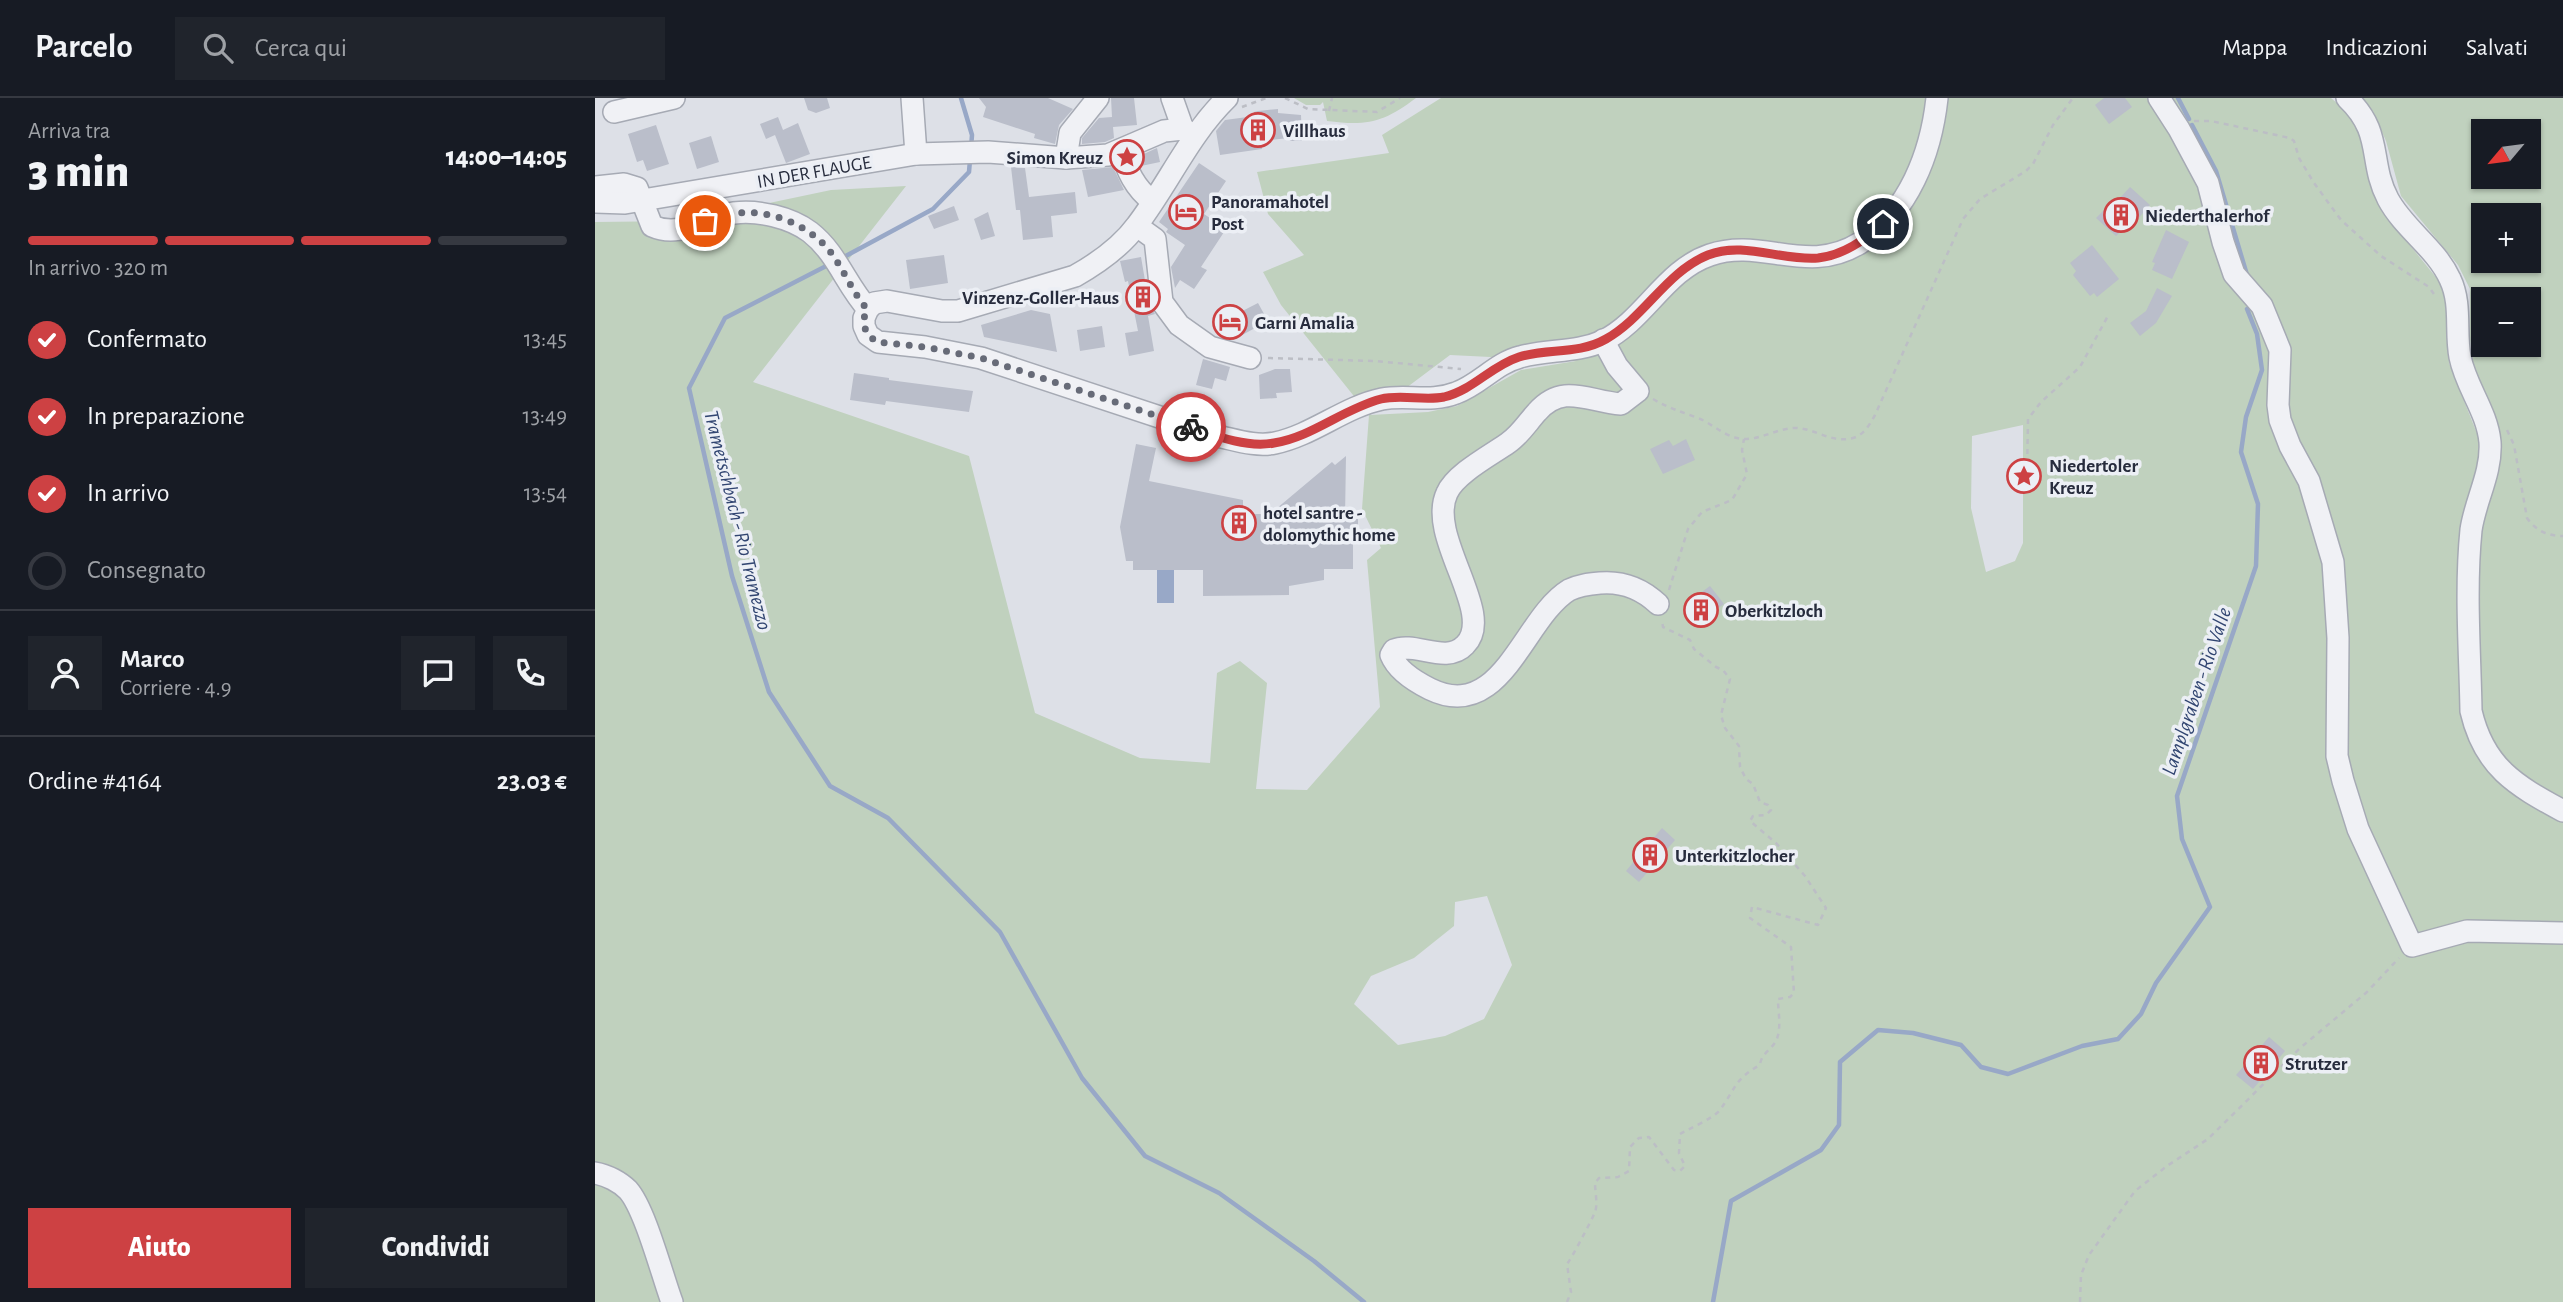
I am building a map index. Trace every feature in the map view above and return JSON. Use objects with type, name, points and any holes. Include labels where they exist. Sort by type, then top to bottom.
[{"type":"street","points":[[614,112],[674,98]]},
{"type":"street","points":[[912,98],[916,154]]},
{"type":"street","points":[[1066,158],[1070,133],[1098,98]]},
{"type":"street","points":[[1172,98],[1188,132]]},
{"type":"street","points":[[865,306],[887,301],[941,312],[958,311],[1020,294],[1075,276],[1090,268],[1137,226],[1188,132],[1227,98]]},
{"type":"street","points":[[595,187],[624,184],[637,188],[652,226],[665,232],[681,230],[733,213],[757,213],[784,219],[809,231],[830,251],[865,306],[864,326],[868,335],[877,342],[925,347],[981,358],[1217,436],[1250,443],[1273,444],[1302,435],[1360,406],[1384,398],[1442,397],[1458,393],[1518,357],[1582,349],[1603,341],[1641,311],[1663,287],[1685,269],[1709,255],[1737,250],[1819,258],[1860,243],[1883,224],[1905,196],[1921,168],[1932,136],[1937,98]]},
{"type":"street","points":[[2159,98],[2208,183],[2229,264],[2239,281],[2262,306],[2278,341],[2280,421],[2309,481],[2333,562],[2338,638],[2337,756],[2358,829],[2412,946],[2482,929],[2563,933]]},
{"type":"street","points":[[2347,98],[2369,127],[2381,180],[2391,203],[2450,278],[2457,303],[2461,361],[2486,422],[2490,444],[2487,472],[2472,527],[2469,562],[2471,711],[2475,729],[2500,770],[2518,786],[2563,811]]},
{"type":"street","name":"IN DER FLAUGE","points":[[595,202],[625,203],[916,154],[988,152],[1066,158],[1108,155],[1164,131],[1188,132]]},
{"type":"street","points":[[1121,150],[1128,172],[1144,195],[1152,201]]},
{"type":"street","points":[[1137,226],[1155,239],[1162,302],[1179,325],[1210,347],[1250,359]]},
{"type":"street","points":[[1603,341],[1622,373],[1638,391],[1621,404],[1568,395],[1548,401],[1515,438],[1458,479],[1447,492],[1442,522],[1469,598],[1473,614],[1471,637],[1465,646],[1455,651],[1442,653],[1407,647],[1394,650],[1391,655],[1401,670],[1429,689],[1451,695],[1474,694],[1502,672],[1549,609],[1570,590],[1580,585],[1616,582],[1646,593],[1658,604]]},
{"type":"street","points":[[595,1173],[619,1183],[629,1191],[641,1214],[672,1302]]},
{"type":"path","points":[[1285,98],[1307,109],[1377,112],[1400,98]]},
{"type":"path","points":[[1329,111],[1332,98]]},
{"type":"path","points":[[1638,391],[1674,411],[1699,419],[1737,438],[1744,439],[1793,428],[1832,438],[1847,439],[1858,436],[1868,428],[1963,219],[1980,199],[2033,164],[2053,125],[2073,98]]},
{"type":"path","points":[[2179,129],[2195,120],[2211,121],[2290,138],[2294,141],[2299,158],[2314,183],[2341,220],[2381,256],[2429,287],[2439,305]]},
{"type":"path","points":[[2027,474],[2028,419],[2041,402],[2080,367],[2109,314]]},
{"type":"path","points":[[1250,359],[1375,361],[1463,369]]},
{"type":"path","points":[[2504,424],[2514,445],[2523,506],[2528,518],[2534,527],[2543,533],[2563,536]]},
{"type":"path","points":[[1567,1302],[1571,1292],[1567,1264],[1596,1210],[1595,1183],[1599,1178],[1618,1177],[1629,1171],[1630,1147],[1639,1138],[1649,1137],[1674,1170],[1680,1171],[1685,1166],[1679,1153],[1680,1134],[1717,1114],[1736,1083],[1743,1075],[1760,1065],[1761,1059],[1775,1043],[1779,1030],[1778,999],[1790,997],[1794,993],[1791,947],[1750,918],[1752,907],[1818,925],[1826,908],[1805,876],[1776,843],[1750,821],[1753,816],[1766,815],[1771,810],[1768,805],[1760,802],[1753,784],[1746,779],[1740,767],[1739,746],[1725,728],[1721,715],[1730,679],[1723,670],[1694,649],[1690,640],[1664,627],[1658,604],[1671,586],[1673,572],[1683,552],[1689,529],[1702,512],[1732,500],[1747,474],[1742,450],[1744,439]]},
{"type":"path","points":[[2080,1302],[2081,1275],[2089,1255],[2136,1191],[2167,1166],[2208,1139],[2299,1049],[2367,992],[2412,946]]},
{"type":"green space","points":[[1294,98],[1416,98],[1384,118],[1353,123],[1327,121],[1323,102],[1320,105],[1306,105]]},
{"type":"green space","points":[[1441,98],[2331,98],[2351,115],[2360,133],[2387,217],[2439,281],[2446,301],[2449,363],[2478,436],[2497,428],[2472,357],[2541,357],[2541,287],[2471,287],[2471,348],[2470,289],[2458,265],[2401,196],[2386,141],[2373,111],[2362,98],[2563,98],[2563,1302],[595,1302],[595,222],[683,221],[831,190],[906,186],[753,382],[969,456],[1035,713],[1140,758],[1210,763],[1217,673],[1240,661],[1267,683],[1256,789],[1307,790],[1380,707],[1367,560],[1381,548],[1362,509],[1369,415],[1281,305],[1263,272],[1304,255],[1268,214],[1257,172],[1389,153],[1382,135]],"holes":[[[1450,355],[1576,361],[1521,370],[1457,406],[1428,412],[1370,415]],[[2023,425],[2023,543],[2015,561],[1986,572],[1971,508],[1972,436]],[[1487,896],[1512,965],[1484,1019],[1445,1036],[1398,1045],[1354,1004],[1371,976],[1414,958],[1454,926],[1455,902]]]},
{"type":"water","points":[[1157,563],[1174,563],[1174,603],[1157,603]]},
{"type":"building","points":[[804,98],[827,98],[830,108],[816,113],[808,110]]},
{"type":"building","points":[[979,98],[1048,98],[1073,109],[1059,125],[1055,144],[1034,138],[1035,134],[983,117],[986,107]]},
{"type":"building","points":[[1111,98],[1134,98],[1137,125],[1113,127],[1114,138],[1105,142],[1082,144],[1082,138],[1099,118],[1112,117]]},
{"type":"building","points":[[2104,98],[2125,98],[2132,107],[2109,124],[2095,105]]},
{"type":"building","name":"Villhaus","points":[[1278,109],[1278,113],[1301,115],[1302,141],[1290,141],[1289,138],[1261,141],[1262,149],[1220,155],[1216,131],[1225,120],[1255,116],[1254,112]]},
{"type":"building","points":[[778,117],[783,130],[798,123],[810,154],[786,163],[775,135],[766,139],[760,124]]},
{"type":"building","points":[[656,125],[669,164],[647,171],[643,160],[637,162],[628,134]]},
{"type":"building","points":[[711,136],[719,162],[697,169],[689,143]]},
{"type":"building","points":[[1157,148],[1160,162],[1141,166],[1137,157]]},
{"type":"building","points":[[1199,163],[1226,181],[1204,214],[1226,229],[1201,267],[1207,270],[1194,289],[1180,280],[1175,288],[1171,267],[1185,245],[1166,232],[1168,229],[1159,222]]},
{"type":"building","points":[[1011,167],[1025,168],[1029,197],[1075,192],[1077,213],[1051,216],[1053,237],[1023,240]]},
{"type":"building","points":[[1113,167],[1124,190],[1088,197],[1082,170]]},
{"type":"building","name":"Niederthalerhof","points":[[2130,187],[2150,205],[2129,229],[2126,226],[2116,236],[2096,218],[2106,208],[2108,211]]},
{"type":"building","points":[[954,206],[959,220],[934,229],[928,216]]},
{"type":"building","points":[[988,212],[995,236],[981,240],[974,219]]},
{"type":"building","points":[[2166,230],[2189,242],[2172,279],[2152,270],[2155,263],[2152,262]]},
{"type":"building","points":[[2092,245],[2119,279],[2097,297],[2094,293],[2090,296],[2073,275],[2076,271],[2070,263]]},
{"type":"building","points":[[944,255],[948,283],[910,289],[906,260]]},
{"type":"building","points":[[1141,257],[1149,304],[1155,314],[1148,316],[1154,351],[1129,356],[1125,333],[1138,331],[1128,281],[1125,282],[1120,261]]},
{"type":"building","points":[[2157,288],[2172,296],[2156,323],[2140,336],[2130,323],[2146,311]]},
{"type":"building","points":[[1258,303],[1268,321],[1233,340],[1224,337],[1217,324]]},
{"type":"building","points":[[1031,310],[1050,314],[1057,352],[984,337],[981,325]]},
{"type":"building","points":[[1102,326],[1105,347],[1080,351],[1077,330]]},
{"type":"building","points":[[1203,359],[1230,367],[1226,381],[1215,378],[1212,389],[1196,385]]},
{"type":"building","points":[[1275,369],[1290,369],[1292,392],[1276,393],[1277,398],[1260,399],[1259,375]]},
{"type":"building","points":[[854,373],[973,391],[969,412],[886,401],[885,405],[850,400]]},
{"type":"building","points":[[1686,439],[1695,460],[1663,474],[1650,449],[1669,440],[1673,446]]},
{"type":"building","name":"hotel santre - dolomythic home","points":[[1136,444],[1156,448],[1149,481],[1243,500],[1243,514],[1270,514],[1332,462],[1335,465],[1346,456],[1345,518],[1358,518],[1358,532],[1353,532],[1353,569],[1324,569],[1324,580],[1289,586],[1289,595],[1203,596],[1203,570],[1133,570],[1133,561],[1126,561],[1120,527]]},
{"type":"building","name":"Oberkitzloch","points":[[1710,586],[1724,604],[1697,623],[1684,605]]},
{"type":"building","name":"Unterkitzlocher","points":[[1662,828],[1675,840],[1639,882],[1626,871]]},
{"type":"building","name":"Strutzer","points":[[2269,1037],[2285,1051],[2253,1089],[2236,1075]]},
{"type":"waterway","name":"Trametschbach - Rio Tramezzo","points":[[961,98],[972,135],[971,148]]},
{"type":"waterway","name":"Lamplgraben - Rio Valle","points":[[2178,98],[2189,119]]},
{"type":"waterway","name":"Lamplgraben - Rio Valle","points":[[2192,125],[2216,171],[2247,275]]},
{"type":"waterway","name":"Trametschbach - Rio Tramezzo","points":[[842,258],[933,209],[969,172],[970,160]]},
{"type":"waterway","name":"Trametschbach - Rio Tramezzo","points":[[832,263],[725,318],[689,388],[732,576],[769,692],[830,786],[888,818],[1000,932],[1082,1078],[1145,1156],[1219,1193],[1314,1261],[1364,1302]]},
{"type":"waterway","name":"Lamplgraben - Rio Valle","points":[[1713,1302],[1731,1201],[1821,1150],[1839,1125],[1840,1062],[1878,1030],[1913,1033],[1961,1045],[1981,1067],[2008,1074],[2082,1046],[2118,1039],[2141,1014],[2156,983],[2210,907],[2182,839],[2177,796],[2256,566],[2258,504],[2241,452],[2246,417],[2262,370],[2257,334],[2247,309]]},
{"type":"way so far","points":[[705,221],[733,213],[757,213],[784,219],[809,231],[830,251],[867,309],[864,326],[868,335],[877,342],[925,347],[981,358],[1191,427]]},
{"type":"place","name":"Villhaus","points":[[1258,130]]},
{"type":"place","name":"Simon Kreuz","points":[[1127,157]]},
{"type":"place","name":"Panoramahotel Post","points":[[1186,212]]},
{"type":"place","name":"Niederthalerhof","points":[[2121,215]]},
{"type":"place","name":"Vinzenz-Goller-Haus","points":[[1143,297]]},
{"type":"place","name":"Garni Amalia","points":[[1230,322]]},
{"type":"place","name":"Niedertoler Kreuz","points":[[2024,476]]},
{"type":"place","name":"hotel santre - dolomythic home","points":[[1239,523]]},
{"type":"place","name":"Oberkitzloch","points":[[1701,610]]},
{"type":"place","name":"Unterkitzlocher","points":[[1650,855]]},
{"type":"place","name":"Strutzer","points":[[2261,1063]]},
{"type":"route","points":[[1191,427],[1250,443],[1273,444],[1302,435],[1360,406],[1384,398],[1413,399],[1458,393],[1518,357],[1582,349],[1603,341],[1616,333],[1685,269],[1709,255],[1737,250],[1819,258],[1860,243],[1883,224]]}]
